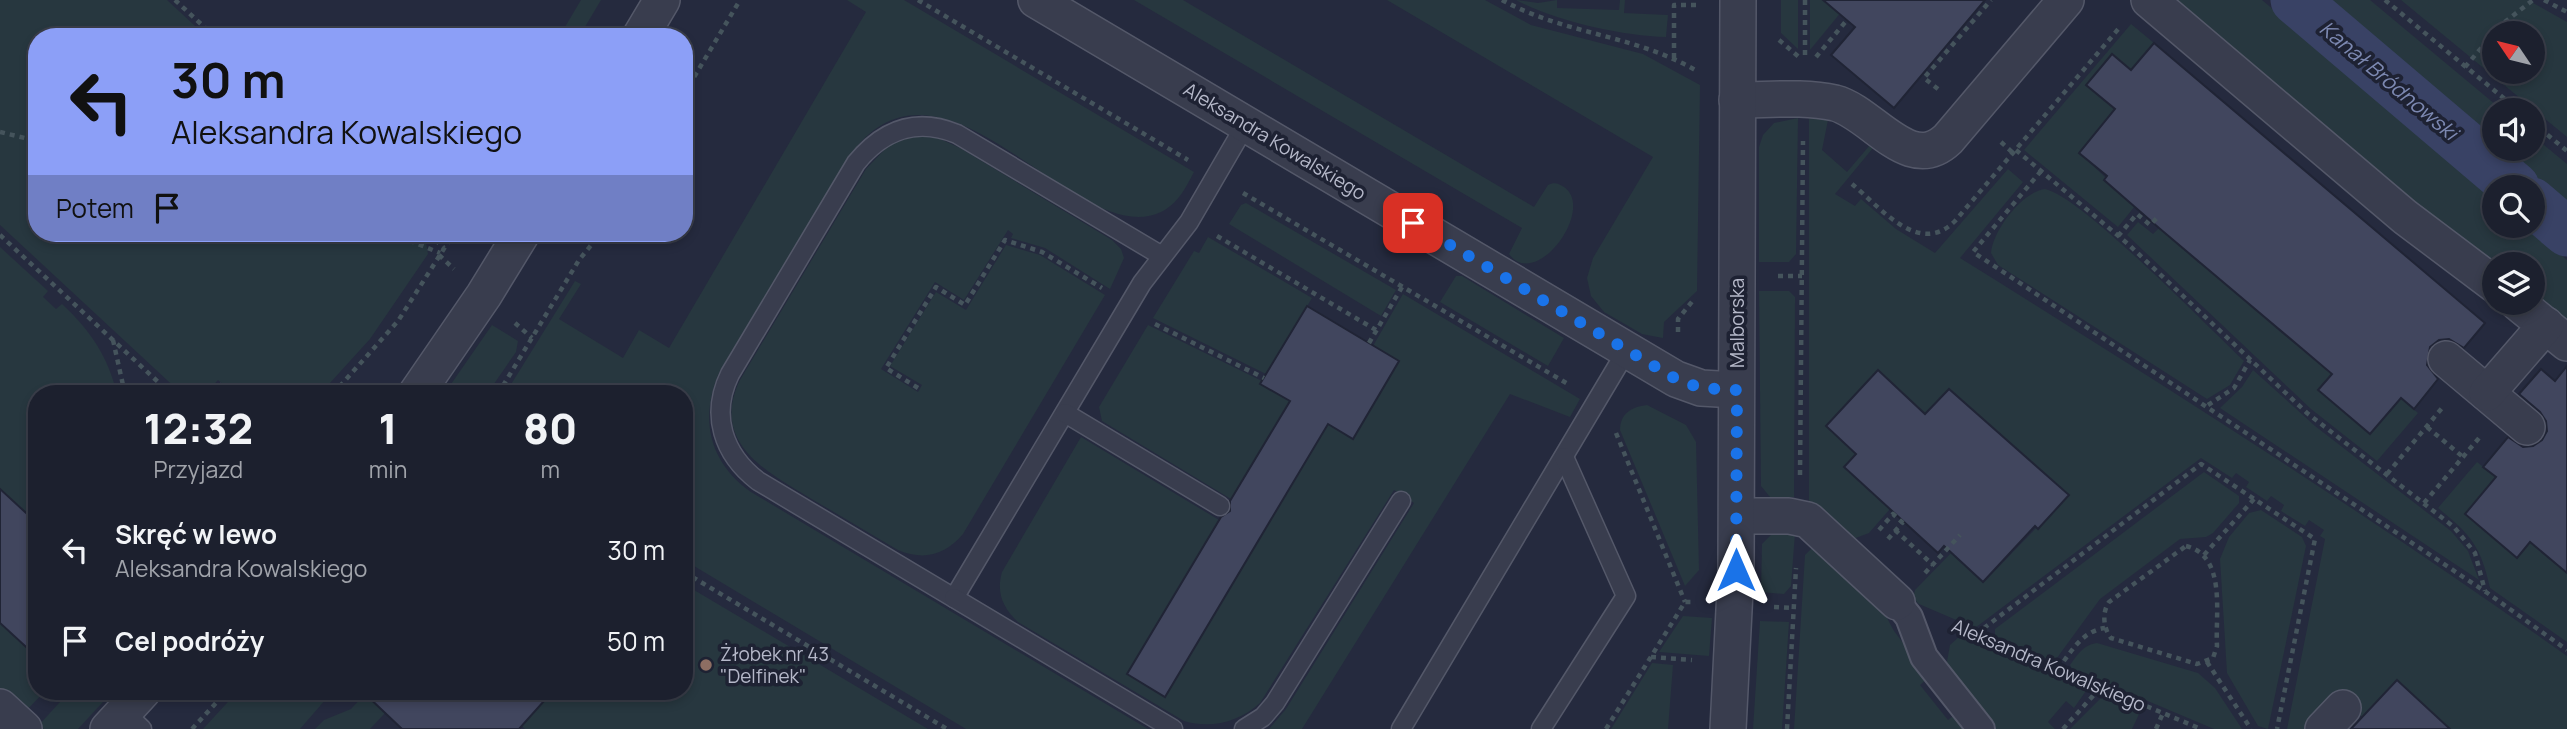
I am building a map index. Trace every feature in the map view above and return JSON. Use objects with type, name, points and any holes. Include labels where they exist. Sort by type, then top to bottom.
[{"type":"street","points":[[645,28],[662,0]]},
{"type":"street","name":"Aleksandra Kowalskiego","points":[[1036,0],[1692,386],[1737,390]]},
{"type":"street","points":[[1737,100],[1803,100],[1846,106],[1910,150],[1922,152],[1935,148],[1948,139],[2066,0]]},
{"type":"street","name":"Malborska","points":[[1723,2],[1737,100],[1737,516],[1728,729]]},
{"type":"street","points":[[2137,10],[2482,276]]},
{"type":"street","points":[[422,385],[484,296],[517,242]]},
{"type":"street","points":[[2486,393],[2557,334],[2533,315]]},
{"type":"street","points":[[1737,516],[1800,517],[1815,524],[1898,602],[1909,617],[1924,657],[1981,729]]},
{"type":"street","points":[[0,707],[24,729]]},
{"type":"lane","points":[[954,598],[1128,307],[1189,220],[1246,124]]},
{"type":"lane","points":[[1162,256],[949,131],[920,125],[892,131],[873,143],[856,163],[725,384],[720,408],[723,437],[733,457],[758,481],[1173,729]]},
{"type":"lane","points":[[1401,729],[1628,350]]},
{"type":"lane","points":[[1065,412],[1220,506]]},
{"type":"lane","points":[[1541,729],[1626,596],[1564,457]]},
{"type":"lane","points":[[1244,729],[1263,717],[1275,703],[1401,501]]},
{"type":"path","points":[[175,0],[205,28]]},
{"type":"path","points":[[693,78],[740,0]]},
{"type":"path","points":[[918,0],[1616,413],[1616,432],[1685,601]]},
{"type":"path","points":[[1502,0],[1541,20],[1646,46],[1707,76]]},
{"type":"path","points":[[1787,729],[1800,517],[1805,0]]},
{"type":"path","points":[[2385,0],[2504,98]]},
{"type":"path","points":[[2465,66],[2501,25],[2533,0]]},
{"type":"path","points":[[2544,0],[2567,12]]},
{"type":"path","points":[[1674,58],[1674,5],[1723,2]]},
{"type":"path","points":[[1852,184],[1908,230],[1934,236],[1955,221],[2137,10]]},
{"type":"path","points":[[1810,63],[1847,20]]},
{"type":"path","points":[[0,132],[28,139]]},
{"type":"path","points":[[2545,132],[2567,150]]},
{"type":"path","points":[[2015,150],[2118,236],[2307,413],[2454,527],[2471,546],[2486,592]]},
{"type":"path","points":[[2041,171],[1973,252],[2486,592],[2567,649]]},
{"type":"path","points":[[2118,236],[2137,214],[2150,225],[2159,216]]},
{"type":"path","points":[[1189,220],[1376,330]]},
{"type":"path","points":[[0,235],[161,385]]},
{"type":"path","points":[[918,388],[886,368],[936,287],[965,305],[1005,240],[1042,252],[1128,307],[1264,378]]},
{"type":"path","points":[[413,242],[440,253]]},
{"type":"path","points":[[438,242],[444,248]]},
{"type":"path","points":[[341,385],[398,321],[448,242]]},
{"type":"path","points":[[503,385],[579,260],[594,242]]},
{"type":"path","points":[[1369,343],[1402,287]]},
{"type":"path","points":[[113,340],[123,385]]},
{"type":"path","points":[[2207,406],[2234,388],[2250,359]]},
{"type":"path","points":[[2387,474],[2427,427],[2486,393]]},
{"type":"path","points":[[2424,503],[2463,457],[2486,393]]},
{"type":"path","points":[[2427,427],[2463,457]]},
{"type":"path","points":[[1976,634],[2202,464],[2315,539],[2277,729]]},
{"type":"path","points":[[2204,555],[2254,499]]},
{"type":"path","points":[[1904,521],[1896,530],[1933,565]]},
{"type":"path","points":[[1898,602],[1961,536]]},
{"type":"path","points":[[2180,547],[2189,547],[2204,555],[2214,568],[2217,646],[2215,655],[2207,662],[2194,663],[2116,641],[2105,628],[2105,608],[2109,601],[2180,547]]},
{"type":"path","points":[[693,577],[947,729]]},
{"type":"path","points":[[1685,601],[1707,603]]},
{"type":"path","points":[[1606,729],[1685,601]]},
{"type":"path","name":"Aleksandra Kowalskiego","points":[[1898,602],[2201,729]]},
{"type":"path","points":[[2058,669],[2081,639],[2096,629],[2105,628]]},
{"type":"path","points":[[1651,657],[1706,662]]},
{"type":"path","points":[[2207,662],[2251,729]]},
{"type":"path","points":[[2063,729],[2101,687]]},
{"type":"path","points":[[192,729],[218,700]]},
{"type":"path","points":[[2156,729],[2163,713]]},
{"type":"shaded area","points":[[0,0],[167,0],[197,28],[28,28],[28,242],[426,242],[428,254],[370,339],[328,385],[224,385],[218,380],[213,385],[172,385],[0,225]]},
{"type":"shaded area","points":[[581,0],[601,0],[584,28],[564,28]]},
{"type":"shaded area","points":[[847,0],[904,0],[1194,172],[1181,195],[1167,209],[1127,216],[1089,202],[1008,150],[966,127],[924,115],[885,123],[848,158],[721,369],[710,403],[709,420],[716,452],[736,480],[751,492],[1148,729],[966,729],[693,565],[693,385],[511,385],[575,281],[581,284],[559,319],[623,358],[639,330],[669,348],[866,12]]},
{"type":"shaded area","points":[[1134,0],[1183,0],[1534,207],[1548,185],[1554,183],[1564,187],[1572,198],[1573,212],[1568,228],[1559,243],[1547,255],[1533,262],[1520,263],[1509,254],[1522,228]]},
{"type":"shaded area","points":[[1387,0],[1485,0],[1531,25],[1643,54],[1700,85],[1697,291],[1664,322],[1663,338],[1642,334],[1604,312],[1591,296],[1587,278],[1593,258],[1653,157]]},
{"type":"shaded area","points":[[1516,0],[1538,3],[1557,0],[1557,8],[1619,10],[1620,0],[1625,0],[1624,13],[1668,15],[1666,37],[1629,34],[1589,26],[1550,15]]},
{"type":"shaded area","points":[[1781,0],[1798,0],[1798,49],[1781,33]]},
{"type":"shaded area","points":[[1810,0],[1851,0],[1810,50]]},
{"type":"shaded area","points":[[2172,0],[2262,0],[2482,187],[2482,238],[2541,238],[2567,260],[2567,321],[2545,303],[2545,252],[2482,252],[2482,255],[2443,227]]},
{"type":"shaded area","points":[[2324,0],[2370,0],[2488,98],[2482,98],[2482,134]]},
{"type":"shaded area","points":[[2401,0],[2528,0],[2567,22],[2567,137],[2545,119],[2545,98],[2520,98],[2503,84],[2545,84],[2545,21],[2482,21],[2482,67]]},
{"type":"shaded area","points":[[2131,24],[2154,43],[2131,70],[2112,54],[2086,85],[2115,109],[2079,152],[2135,206],[2118,227],[2024,150]]},
{"type":"shaded area","points":[[1798,118],[1796,254],[1789,262],[1759,262],[1759,147],[1763,135],[1774,123]]},
{"type":"shaded area","points":[[1809,118],[1828,120],[1822,150],[1847,172],[1870,145],[1873,148],[1835,194],[1855,206],[1861,199],[1896,229],[1935,253],[2008,169],[2023,182],[1960,258],[2267,452],[2567,656],[2567,729],[2450,729],[2397,680],[2362,717],[2359,714],[2307,729],[2287,729],[2325,539],[2320,536],[2324,530],[2309,520],[2305,526],[2281,511],[2284,505],[2271,496],[2267,501],[2246,487],[2249,482],[2236,473],[2232,478],[2201,458],[1975,628],[1919,604],[1913,598],[1915,590],[1951,553],[1984,582],[2068,495],[1949,389],[1922,417],[1911,401],[1878,370],[1826,426],[1856,454],[1890,509],[1869,533],[1853,539],[1809,501]]},
{"type":"shaded area","points":[[912,136],[938,138],[960,148],[1112,240],[1121,249],[1124,258],[1110,289],[1045,248],[1011,238],[1013,234],[1008,230],[964,300],[935,282],[881,369],[918,392],[922,385],[890,366],[936,292],[966,310],[1006,245],[1040,255],[1105,295],[963,534],[949,547],[925,555],[898,550],[780,479],[749,454],[738,439],[732,422],[732,402],[740,380],[866,169],[889,145]]},
{"type":"shaded area","points":[[2545,146],[2567,164],[2567,206],[2545,188],[2545,175],[2530,175],[2513,161],[2545,161]]},
{"type":"shaded area","points":[[2045,189],[2062,197],[2115,238],[2244,361],[2230,385],[2207,399],[1998,265],[1991,253],[2003,223],[2027,197]]},
{"type":"shaded area","points":[[1246,203],[1396,290],[1381,316],[1229,224],[1241,205]]},
{"type":"shaded area","points":[[2138,222],[2153,234],[2159,228],[2200,264],[2208,256],[2235,279],[2229,288],[2250,305],[2256,297],[2283,319],[2276,328],[2298,346],[2305,337],[2338,366],[2319,390],[2401,398],[2418,413],[2377,461],[2311,409],[2127,235]]},
{"type":"shaded area","points":[[1208,237],[1312,298],[1266,374],[1153,318],[1194,251],[1199,253]]},
{"type":"shaded area","points":[[0,247],[48,291],[43,297],[56,309],[62,304],[81,324],[97,344],[114,385],[28,385],[28,515],[0,489]]},
{"type":"shaded area","points":[[1456,276],[1462,276],[1564,338],[1548,366],[1440,302]]},
{"type":"shaded area","points":[[1759,291],[1789,291],[1795,297],[1794,497],[1770,497],[1761,486]]},
{"type":"shaded area","points":[[1403,294],[1580,399],[1570,417],[1510,394],[1302,729],[1269,729],[1286,709],[1414,503],[1394,490],[1260,703],[1234,719],[1214,724],[1184,721],[1013,617],[1000,593],[1002,572],[1081,437],[1219,520],[1127,674],[1165,697],[1328,424],[1353,438],[1399,362],[1373,346]]},
{"type":"shaded area","points":[[492,325],[518,341],[516,352],[493,385],[450,385]]},
{"type":"shaded area","points":[[1148,325],[1262,381],[1261,384],[1290,401],[1231,499],[1102,421],[1099,407]]},
{"type":"shaded area","points":[[2253,370],[2315,426],[2451,531],[2468,551],[2479,580],[2220,408],[2242,387]]},
{"type":"shaded area","points":[[1647,405],[1686,425],[1696,442],[1699,570],[1685,586],[1620,430],[1622,419],[1628,412]]},
{"type":"shaded area","points":[[2477,462],[2496,477],[2465,514],[2517,557],[2537,534],[2567,559],[2567,642],[2490,588],[2483,561],[2473,542],[2438,508]]},
{"type":"shaded area","points":[[2204,472],[2239,496],[2239,503],[2213,533],[2206,537],[2180,539],[2100,599],[2054,662],[1995,636],[1995,629]]},
{"type":"shaded area","points":[[2261,510],[2302,537],[2306,546],[2268,729],[2258,726],[2227,673],[2220,559],[2229,537],[2249,513]]},
{"type":"shaded area","points":[[1795,533],[1791,586],[1784,594],[1761,592],[1762,544],[1771,535]]},
{"type":"shaded area","points":[[1816,544],[1881,607],[1894,631],[1929,677],[1920,685],[1948,720],[1957,713],[1969,729],[1794,729],[1805,555]]},
{"type":"shaded area","points":[[693,589],[928,729],[525,729],[522,726],[545,700],[693,700]]},
{"type":"shaded area","points":[[1683,616],[1712,618],[1709,656],[1659,652]]},
{"type":"shaded area","points":[[0,618],[9,632],[28,649],[28,700],[36,700],[25,712],[0,689]]},
{"type":"shaded area","points":[[1760,621],[1789,622],[1782,729],[1753,729]]},
{"type":"shaded area","points":[[1961,635],[2088,688],[2074,708],[2066,701],[2048,722],[2055,729],[1994,729],[1946,667],[1950,645]]},
{"type":"shaded area","points":[[2097,643],[2198,673],[2215,688],[2242,729],[2214,729],[2072,669],[2070,665],[2081,651]]},
{"type":"shaded area","points":[[1652,663],[1673,665],[1668,729],[1611,729]]},
{"type":"shaded area","points":[[2104,695],[2141,710],[2132,729],[2070,729]]},
{"type":"shaded area","points":[[62,700],[105,700],[78,729],[44,729],[39,725]]},
{"type":"shaded area","points":[[230,700],[325,700],[300,729],[203,729]]},
{"type":"shaded area","points":[[359,700],[371,700],[385,713],[370,729],[315,729],[324,720],[351,709]]},
{"type":"building","points":[[1823,0],[1985,0],[1894,108],[1831,55],[1855,27]]},
{"type":"building","points":[[2154,43],[2485,323],[2464,348],[2449,339],[2439,340],[2430,347],[2427,365],[2438,379],[2414,409],[2401,398],[2370,434],[2318,390],[2332,374],[2104,180],[2107,176],[2079,153],[2115,109],[2086,85],[2112,54],[2131,70]]},
{"type":"building","points":[[1307,306],[1399,361],[1353,439],[1328,424],[1165,697],[1127,674],[1221,517],[1230,511],[1230,501],[1290,401],[1260,384]]},
{"type":"building","points":[[2567,366],[2567,573],[2530,542],[2517,558],[2465,514],[2496,477],[2483,467],[2508,437],[2523,447],[2533,446],[2542,440],[2547,431],[2546,421],[2540,412],[2519,394],[2541,369],[2555,381]]},
{"type":"building","points":[[1878,370],[1925,414],[1949,389],[2069,495],[2038,529],[2035,526],[1983,582],[1944,546],[1938,553],[1844,467],[1856,454],[1826,426]]},
{"type":"building","points":[[0,489],[28,515],[28,649],[0,623]]},
{"type":"building","points":[[2397,680],[2450,729],[2351,729]]},
{"type":"building","points":[[371,700],[545,700],[519,729],[402,729]]},
{"type":"waterway","name":"Kanał Bródnowski","points":[[2295,0],[2501,175]]},
{"type":"waterway","name":"Kanał Bródnowski","points":[[2545,213],[2567,232]]},
{"type":"place","name":"Żłobek nr 43 \"Delfinek\"","points":[[706,665]]},
{"type":"route","points":[[1413,223],[1676,379],[1711,390],[1737,390],[1736,570]]}]
